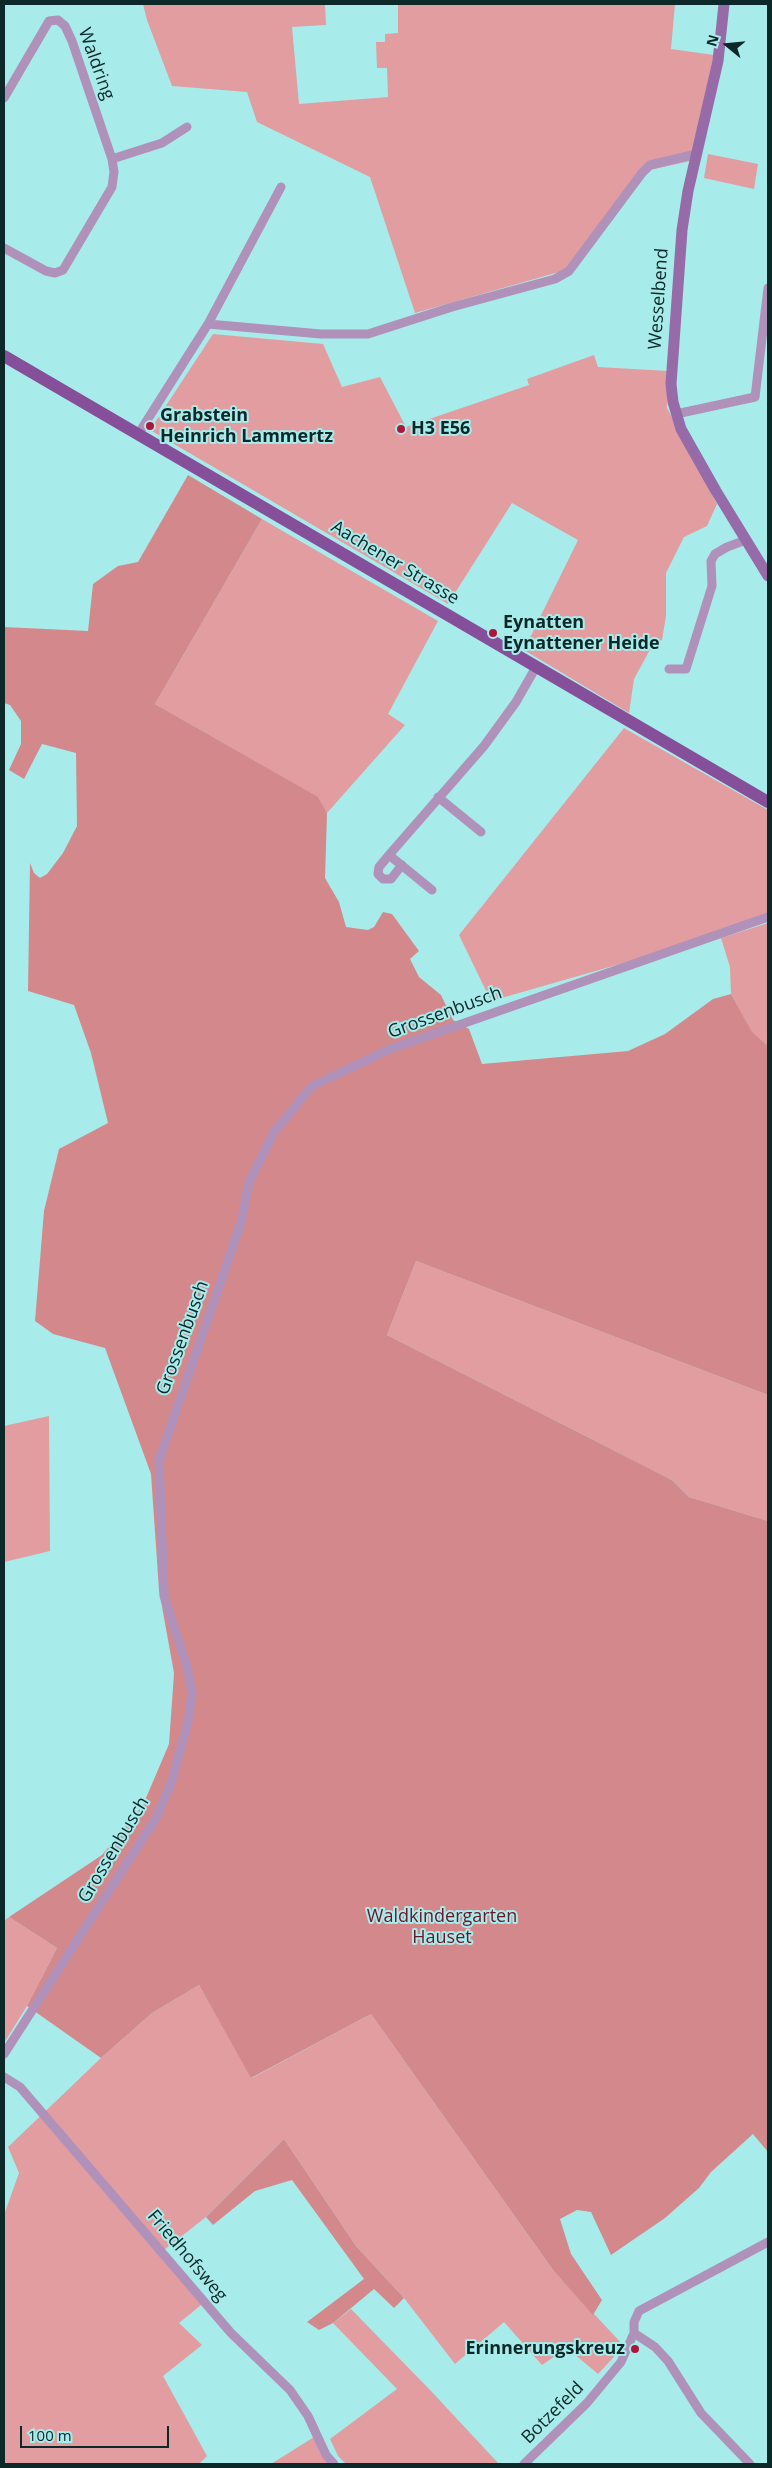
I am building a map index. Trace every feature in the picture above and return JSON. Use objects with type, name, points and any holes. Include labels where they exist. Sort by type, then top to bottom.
[{"type":"main road","name":"Aachener Strasse","points":[[4,356],[139,433],[768,802]]},
{"type":"street","name":"Wesselbend","points":[[724,4],[718,61],[696,154],[682,230],[671,384],[676,414],[682,429],[712,484],[768,576]]},
{"type":"street","name":"Waldring","points":[[4,98],[49,21],[58,20],[65,26],[72,40],[112,159],[112,188],[63,270],[55,273],[46,271],[4,248]]},
{"type":"street","points":[[112,159],[162,143],[187,127]]},
{"type":"street","points":[[208,324],[321,334],[368,334],[452,307],[555,279],[570,271],[642,173],[650,165],[696,154]]},
{"type":"street","points":[[139,433],[208,324],[281,186]]},
{"type":"street","points":[[676,414],[755,397],[768,288]]},
{"type":"street","points":[[669,669],[686,669],[712,586],[711,561],[715,554],[727,546],[746,540]]},
{"type":"street","points":[[402,865],[390,878],[383,879],[378,874],[379,866],[484,746],[516,702],[536,667]]},
{"type":"street","points":[[438,797],[481,832]]},
{"type":"street","points":[[389,855],[432,890]]},
{"type":"street","name":"Grossenbusch","points":[[4,2054],[156,1818],[171,1783],[188,1722],[192,1693],[187,1667],[164,1596],[159,1460],[241,1223],[249,1182],[274,1132],[312,1086],[390,1049],[768,917]]},
{"type":"street","name":"Friedhofsweg","points":[[4,2077],[20,2087],[231,2333],[290,2390],[308,2416],[326,2455],[334,2464]]},
{"type":"street","name":"Botzefeld","points":[[524,2464],[607,2381],[621,2362],[634,2333],[634,2322],[639,2311],[768,2242]]},
{"type":"street","points":[[634,2333],[655,2347],[668,2361],[701,2414],[750,2464]]},
{"type":"shaded area","points":[[143,4],[325,4],[326,25],[292,27],[299,104],[388,97],[387,68],[377,68],[376,42],[385,42],[385,34],[398,33],[398,4],[675,4],[671,49],[714,55],[690,161],[650,170],[566,270],[415,313],[370,177],[257,122],[247,92],[172,86],[147,20]]},
{"type":"shaded area","points":[[708,154],[758,164],[754,189],[704,178]]},
{"type":"shaded area","points":[[213,334],[323,344],[342,387],[380,377],[406,427],[529,385],[527,379],[594,355],[598,367],[668,371],[667,408],[717,504],[707,526],[684,537],[666,573],[666,616],[662,640],[652,646],[634,679],[629,713],[524,650],[578,540],[512,503],[448,604],[150,430]]},
{"type":"shaded area","points":[[262,519],[438,621],[388,714],[405,725],[327,813],[317,797],[155,704]]},
{"type":"shaded area","points":[[624,728],[768,810],[768,917],[721,935],[491,1001],[459,935]]},
{"type":"shaded area","points":[[768,923],[768,1046],[752,1033],[731,994],[730,967],[721,938]]},
{"type":"shaded area","points":[[416,1261],[768,1395],[768,1521],[689,1497],[672,1480],[387,1335]]},
{"type":"shaded area","points":[[49,1416],[50,1551],[4,1562],[4,1426]]},
{"type":"shaded area","points":[[9,1917],[57,1948],[27,2006],[4,2043],[4,1921]]},
{"type":"shaded area","points":[[199,1985],[252,2078],[371,2014],[553,2270],[624,2346],[598,2374],[567,2348],[542,2365],[504,2322],[455,2364],[404,2298],[356,2246],[284,2139],[206,2217],[164,2250],[206,2301],[179,2323],[202,2345],[163,2376],[207,2456],[199,2464],[4,2464],[4,2215],[19,2173],[8,2147],[101,2058],[152,2013]]},
{"type":"shaded area","points":[[351,2309],[499,2464],[346,2464],[338,2456],[330,2439],[397,2389],[333,2323]]},
{"type":"shaded area","points":[[314,2437],[320,2453],[328,2464],[271,2464]]},
{"type":"green space","name":"Waldkindergarten Hauset","points":[[188,475],[262,519],[155,704],[318,797],[327,813],[325,878],[339,902],[346,927],[368,930],[374,927],[383,912],[392,914],[419,951],[410,959],[419,977],[441,995],[453,1020],[469,1029],[482,1064],[628,1051],[665,1034],[713,999],[731,994],[752,1032],[768,1046],[768,1395],[416,1261],[387,1335],[672,1480],[689,1497],[768,1521],[768,2152],[753,2134],[711,2172],[699,2188],[665,2218],[611,2255],[591,2212],[577,2210],[560,2219],[571,2254],[602,2300],[593,2315],[553,2270],[371,2014],[251,2078],[199,1985],[152,2013],[101,2058],[27,2006],[57,1948],[9,1917],[102,1855],[143,1805],[169,1744],[174,1673],[159,1590],[151,1474],[105,1348],[53,1334],[35,1321],[44,1211],[59,1149],[108,1123],[91,1053],[74,1005],[28,991],[30,863],[34,873],[40,878],[47,874],[63,853],[77,826],[76,753],[42,744],[24,779],[9,770],[21,744],[21,721],[10,705],[4,703],[4,627],[88,631],[93,584],[118,566],[138,562]]},
{"type":"green space","points":[[284,2139],[356,2246],[404,2298],[394,2308],[374,2289],[333,2323],[319,2330],[307,2322],[364,2279],[292,2180],[255,2191],[213,2225],[206,2217]]},
{"type":"place","name":"Grabstein Heinrich Lammertz","points":[[150,426]]},
{"type":"place","name":"H3 E56","points":[[401,429]]},
{"type":"place","name":"Eynatten Eynattener Heide","points":[[493,633]]},
{"type":"place","name":"Erinnerungskreuz","points":[[635,2349]]}]
